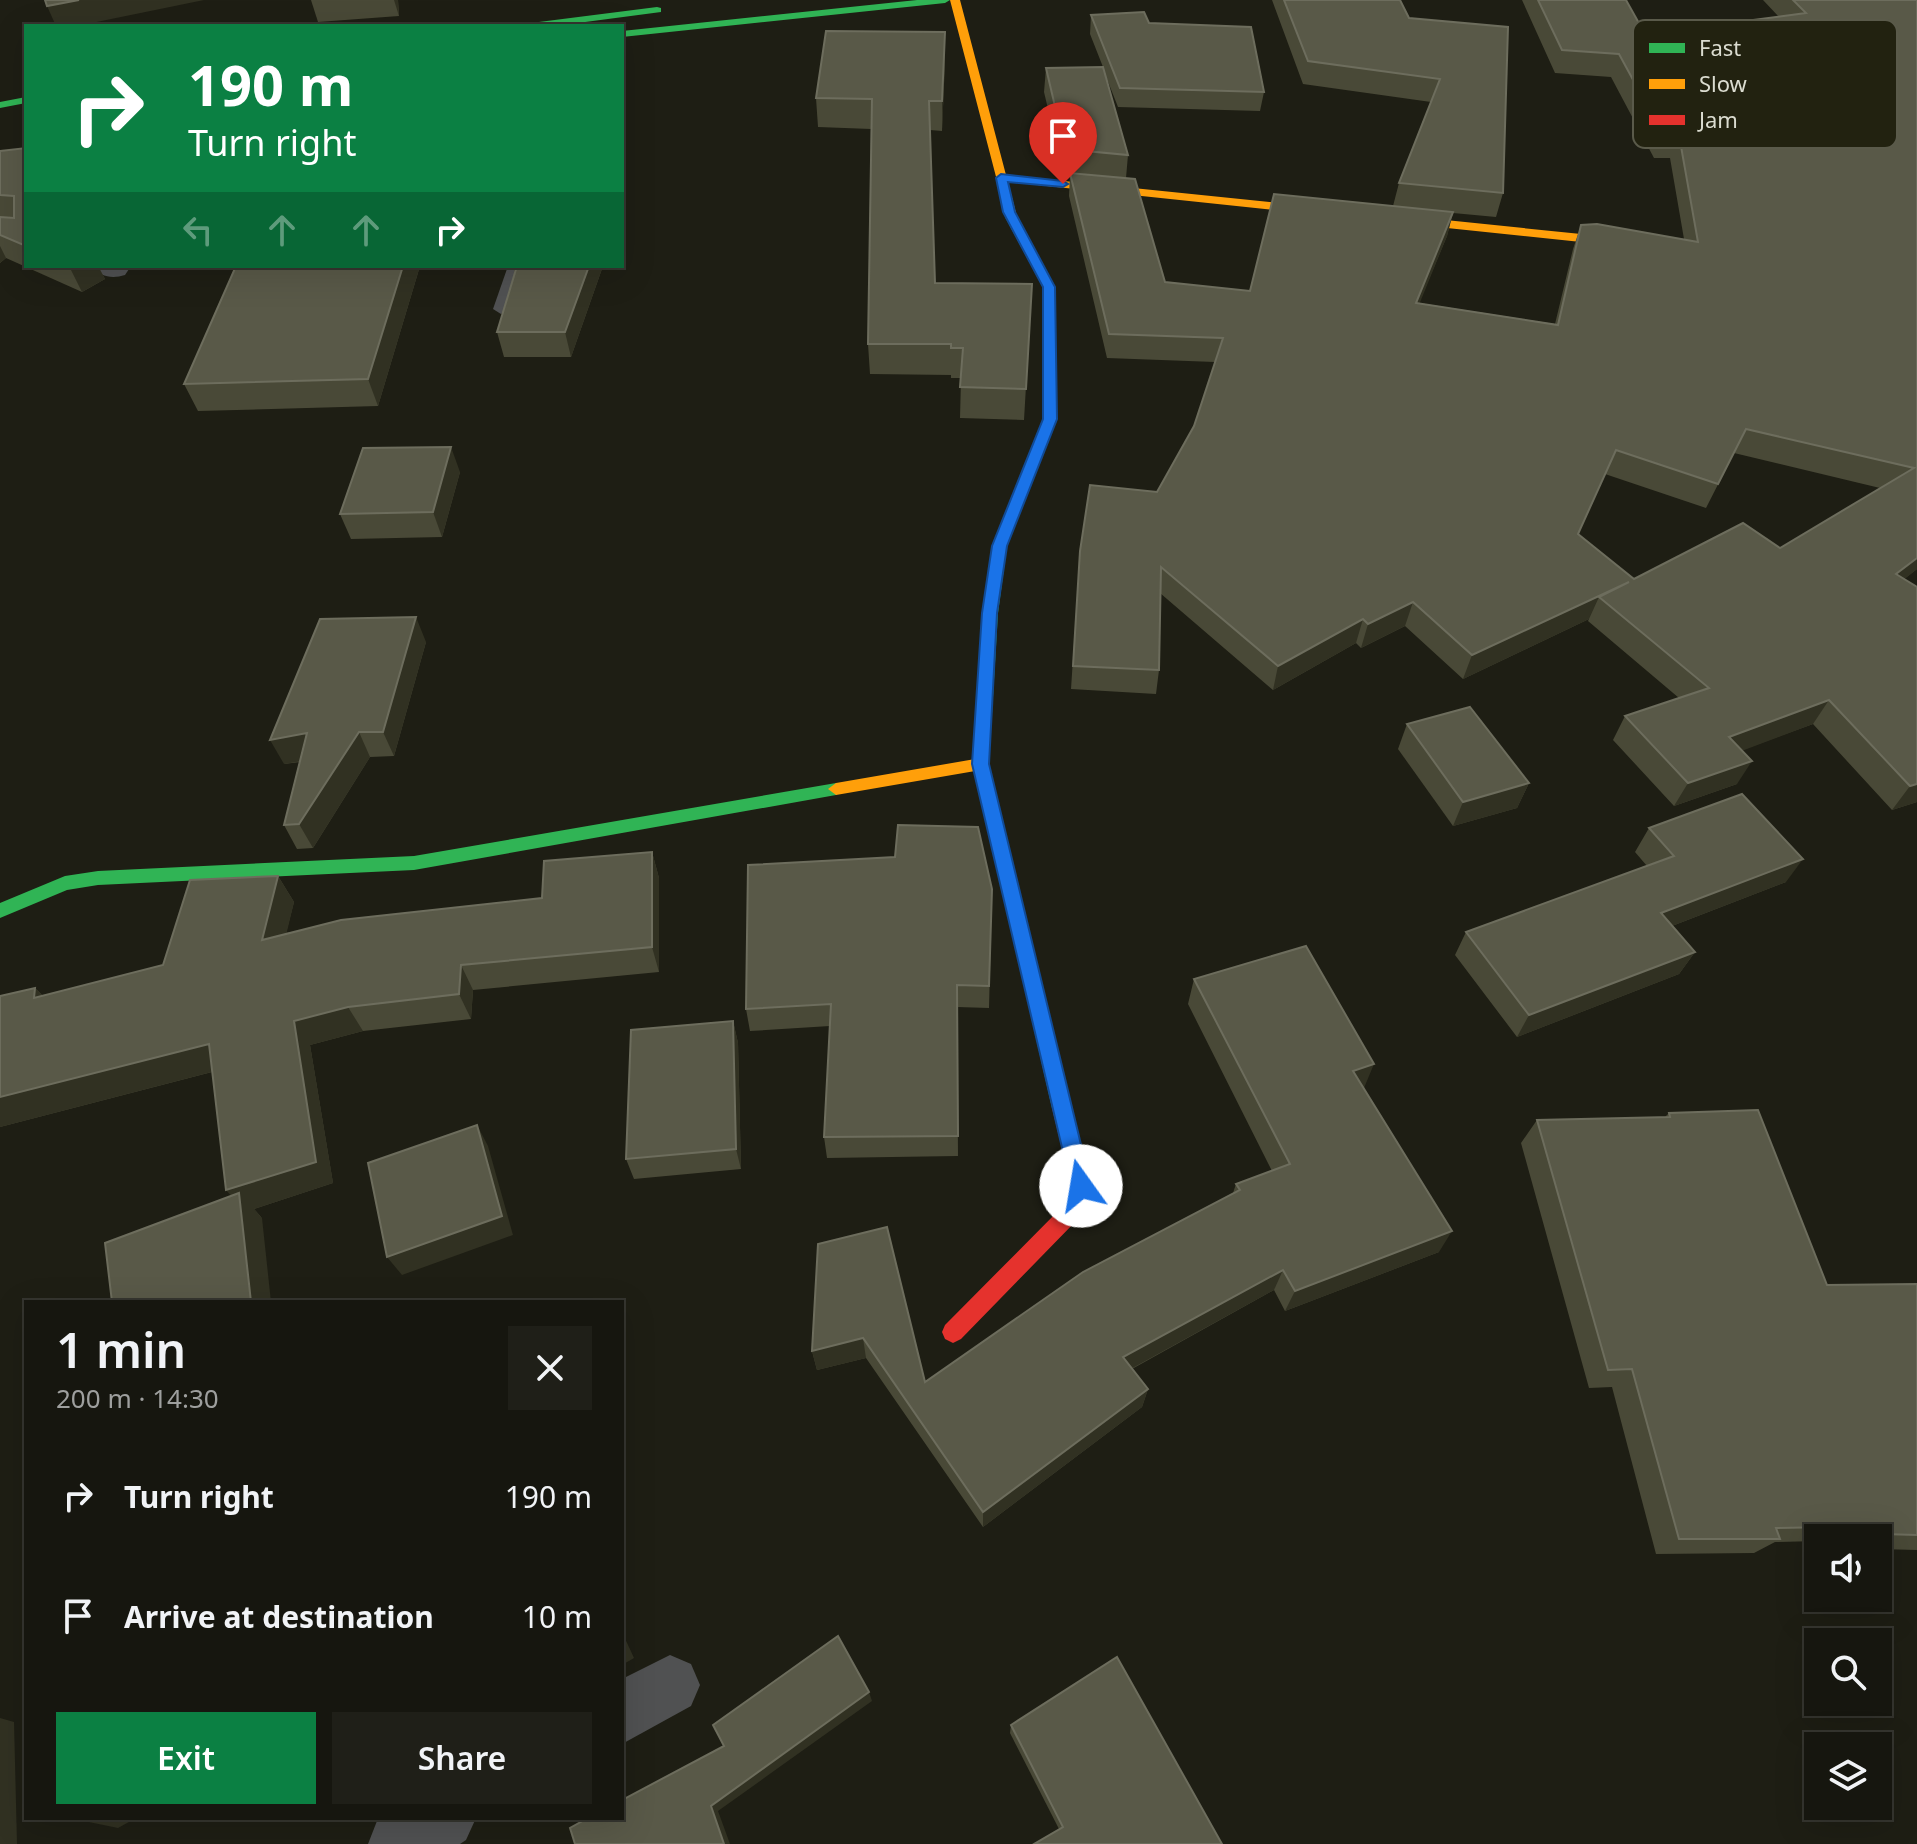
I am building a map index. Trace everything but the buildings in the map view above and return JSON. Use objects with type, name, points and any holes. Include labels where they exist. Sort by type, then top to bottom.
[{"type":"main road","points":[[624,34],[945,0]]},
{"type":"main road","points":[[953,1332],[1069,1214],[1081,1186],[981,764],[990,613],[1000,546],[1050,419],[1049,287],[1009,212],[955,0]]},
{"type":"main road","points":[[547,24],[673,8]]},
{"type":"main road","points":[[0,105],[24,100]]},
{"type":"main road","points":[[0,123],[24,119]]},
{"type":"main road","points":[[1001,178],[1581,238]]},
{"type":"main road","points":[[0,911],[65,883],[98,878],[414,863],[981,764]]},
{"type":"street","points":[[400,1844],[441,1820]]},
{"type":"lane","points":[[501,309],[515,268]]},
{"type":"traffic: fast","points":[[624,34],[945,0]]},
{"type":"traffic: fast","points":[[547,24],[657,10]]},
{"type":"traffic: fast","points":[[0,105],[24,100]]},
{"type":"traffic: fast","points":[[1011,217],[1049,287],[1050,419],[1000,546],[990,613],[981,764],[1062,1108]]},
{"type":"traffic: fast","points":[[0,911],[65,883],[98,878],[414,863],[836,789]]},
{"type":"traffic: slow","points":[[955,0],[1011,217]]},
{"type":"traffic: slow","points":[[1001,178],[1581,238]]},
{"type":"traffic: slow","points":[[836,789],[981,764]]},
{"type":"traffic: jam","points":[[953,1332],[1069,1214],[1081,1186],[1062,1108]]},
{"type":"route","points":[[1063,184],[1001,178],[1009,212],[1049,287],[1050,419],[1000,546],[990,613],[981,764],[1081,1186]]}]
